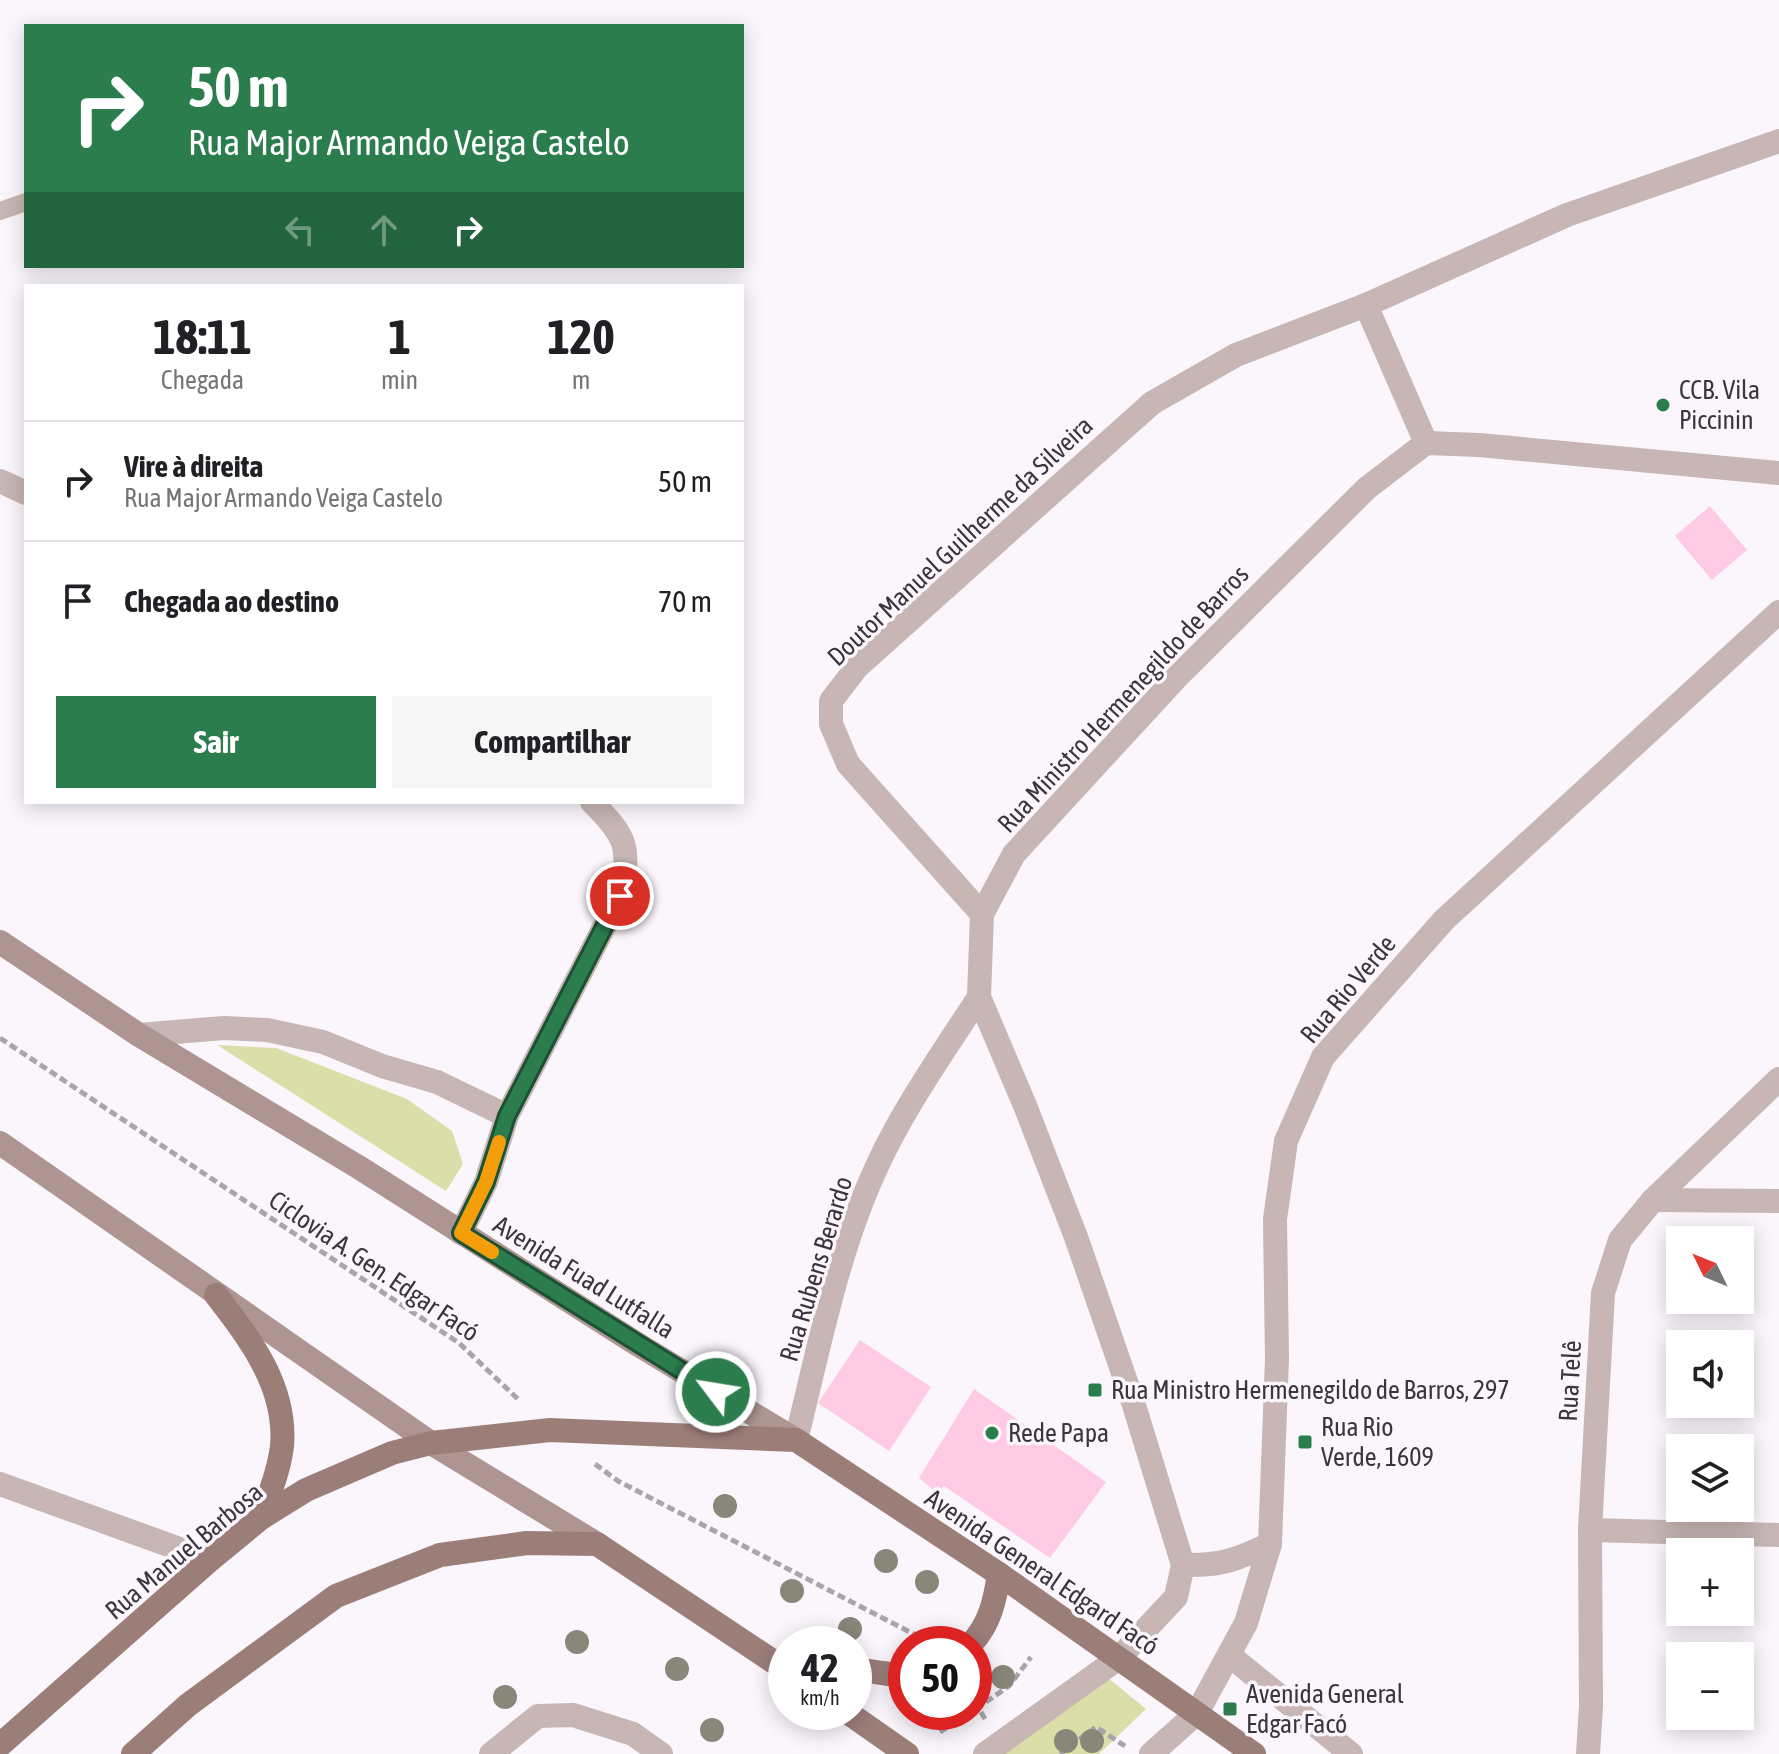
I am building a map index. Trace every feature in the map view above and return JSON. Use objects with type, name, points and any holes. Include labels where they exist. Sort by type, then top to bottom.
[{"type":"main road","name":"Avenida Fuad Lutfalla","points":[[0,942],[139,1035],[360,1168],[796,1440]]},
{"type":"main road","points":[[0,1143],[431,1443],[597,1544],[768,1658]]},
{"type":"main road","points":[[216,1295],[262,1361],[276,1390],[283,1417],[282,1448],[261,1518]]},
{"type":"main road","name":"Rua Manuel Barbosa","points":[[0,1745],[261,1518],[306,1490],[392,1453],[431,1443],[550,1430],[796,1440]]},
{"type":"main road","name":"Avenida General Edgard Facó","points":[[796,1440],[999,1574],[1254,1754]]},
{"type":"main road","points":[[133,1754],[188,1705],[336,1596],[440,1555],[527,1543],[597,1544]]},
{"type":"main road","points":[[984,1626],[994,1606],[999,1574]]},
{"type":"main road","points":[[750,1645],[768,1649]]},
{"type":"main road","points":[[872,1730],[907,1754]]},
{"type":"street","points":[[1779,141],[1567,215],[1366,305],[1426,443],[1479,445],[1779,473]]},
{"type":"street","name":"Doutor Manuel Guilherme da Silveira","points":[[982,914],[848,764],[831,724],[831,701],[857,667],[1152,403],[1236,355],[1366,305]]},
{"type":"street","name":"Rua Ministro Hermenegildo de Barros","points":[[1183,1565],[1133,1402],[1076,1237],[979,997],[982,914],[1014,854],[1176,678],[1367,488],[1426,443]]},
{"type":"street","points":[[0,481],[24,492]]},
{"type":"street","name":"Rua Rio Verde","points":[[1151,1754],[1197,1713],[1246,1623],[1270,1544],[1277,1358],[1275,1219],[1286,1141],[1323,1057],[1444,920],[1779,612]]},
{"type":"street","points":[[461,1233],[486,1182],[507,1116],[620,896],[628,862],[622,838],[594,804]]},
{"type":"street","name":"Rua Rubens Berardo","points":[[796,1440],[842,1260],[877,1165],[928,1076],[979,997]]},
{"type":"street","points":[[139,1035],[224,1028],[267,1030],[323,1042],[382,1066],[437,1082],[507,1116]]},
{"type":"street","name":"Rua Telê","points":[[1588,1754],[1591,1706],[1590,1530],[1603,1293],[1620,1240],[1653,1200],[1779,1079]]},
{"type":"street","points":[[1653,1200],[1779,1201]]},
{"type":"street","points":[[0,1484],[210,1560]]},
{"type":"street","points":[[1590,1530],[1779,1535]]},
{"type":"street","points":[[992,1749],[1119,1658],[1176,1597],[1183,1565],[1206,1566],[1236,1561],[1270,1544]]},
{"type":"street","points":[[1229,1655],[1351,1754]]},
{"type":"street","points":[[491,1754],[538,1716],[573,1715],[633,1734],[661,1754]]},
{"type":"lane","points":[[0,211],[24,203]]},
{"type":"path","name":"Ciclovia A. Gen. Edgar Facó","points":[[0,1038],[459,1343],[550,1430],[618,1481],[898,1626]]},
{"type":"path","points":[[992,1698],[1009,1686],[1031,1657]]},
{"type":"path","points":[[1060,1754],[1096,1727],[1127,1748],[1126,1754]]},
{"type":"path","points":[[986,1730],[992,1749]]},
{"type":"green space","points":[[217,1045],[276,1048],[407,1099],[452,1131],[463,1164],[446,1191]]},
{"type":"green space","points":[[1102,1673],[1146,1709],[1099,1754],[1004,1754]]},
{"type":"building","points":[[1710,506],[1747,550],[1712,580],[1675,536]]},
{"type":"building","points":[[860,1340],[931,1387],[889,1451],[818,1403]]},
{"type":"building","name":"Rede Papa","points":[[974,1389],[1106,1482],[1050,1558],[944,1486],[937,1493],[919,1478]]},
{"type":"slow traffic","points":[[492,1252],[461,1233],[486,1182],[499,1142]]},
{"type":"place","name":"CCB. Vila Piccinin","points":[[1663,405]]},
{"type":"place","name":"Rua Ministro Hermenegildo de Barros, 297","points":[[1095,1390]]},
{"type":"place","name":"Rede Papa","points":[[992,1433]]},
{"type":"place","name":"Rua Rio Verde, 1609","points":[[1305,1442]]},
{"type":"place","name":"Avenida General Edgar Facó","points":[[1230,1709]]},
{"type":"route","points":[[620,896],[507,1116],[486,1182],[461,1233],[716,1392]]}]
